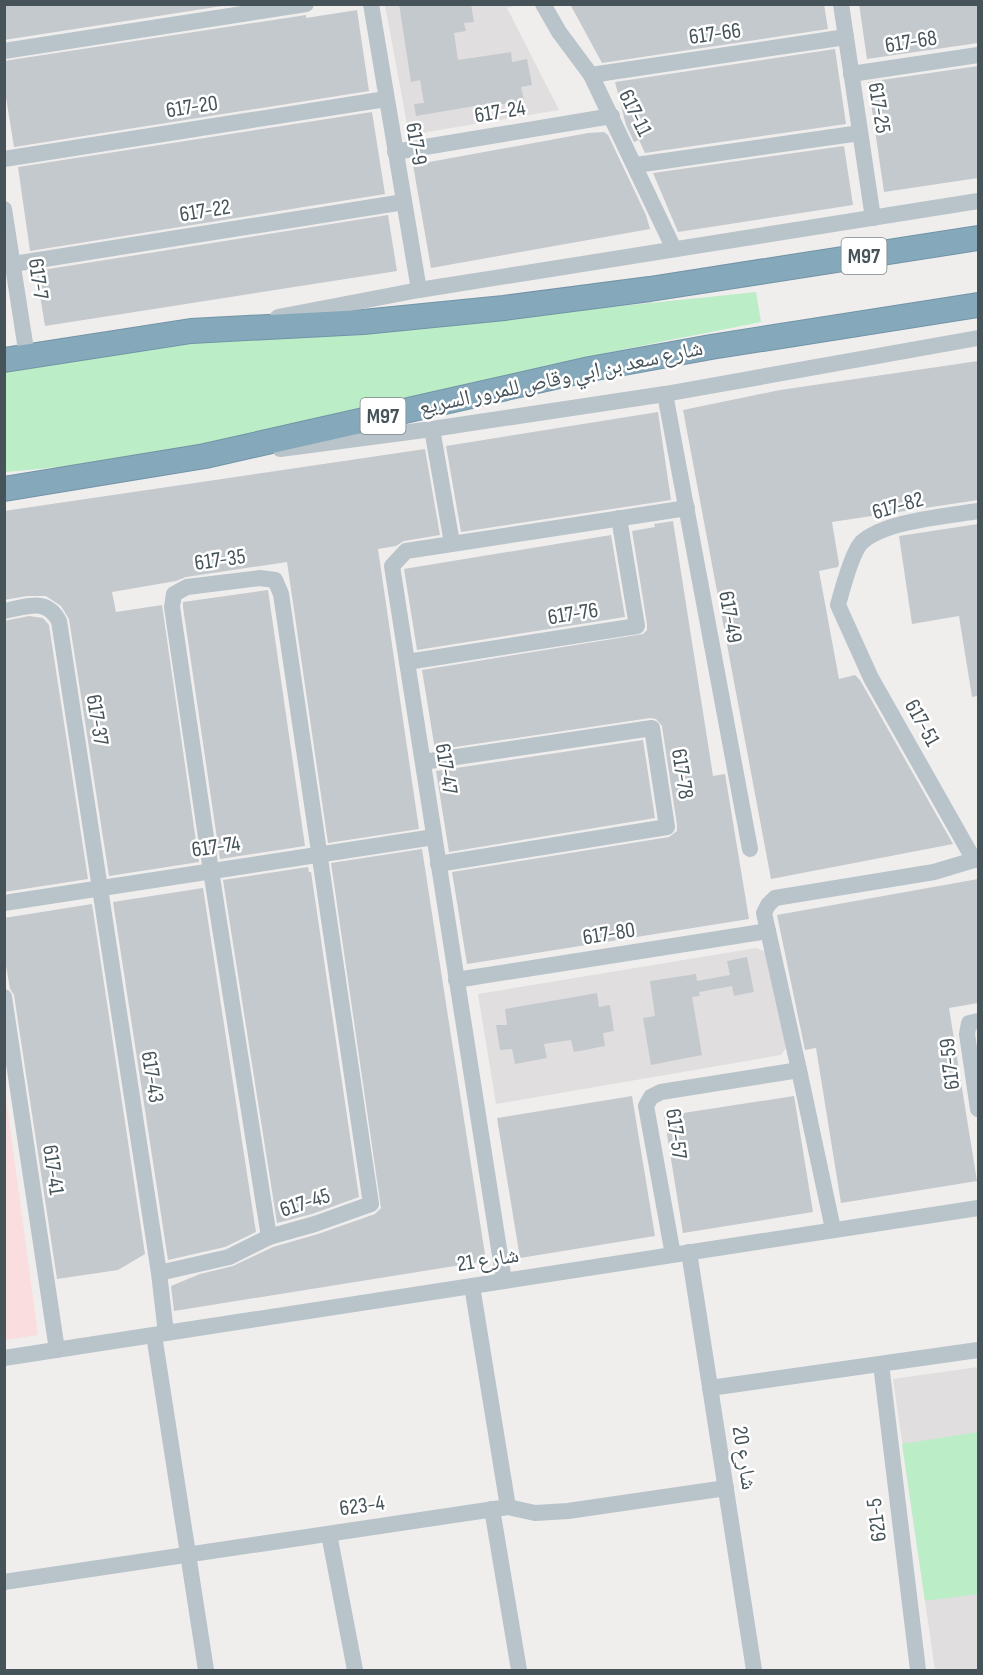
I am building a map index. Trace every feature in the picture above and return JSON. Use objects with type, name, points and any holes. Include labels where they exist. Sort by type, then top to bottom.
[{"type":"highway","name":"M97","points":[[16,358],[191,331],[363,322],[504,308],[749,274],[978,238]]},
{"type":"highway","name":"شارع سعد بن ابي وقاص للمرور السريع","points":[[5,489],[205,456],[590,369],[978,305]]},
{"type":"street","points":[[4,51],[306,4]]},
{"type":"street","name":"617-9","points":[[372,4],[419,290]]},
{"type":"street","name":"617-11","points":[[543,4],[559,33],[591,75],[636,165],[674,249]]},
{"type":"street","name":"617-25","points":[[840,4],[873,218]]},
{"type":"street","name":"617-66","points":[[591,75],[846,38]]},
{"type":"street","name":"617-68","points":[[851,74],[978,55]]},
{"type":"street","name":"617-20","points":[[4,159],[386,99]]},
{"type":"street","name":"617-24","points":[[395,152],[612,116]]},
{"type":"street","points":[[636,165],[860,133]]},
{"type":"street","points":[[191,331],[358,303],[419,290],[978,201]]},
{"type":"street","name":"617-22","points":[[13,264],[404,202]]},
{"type":"street","name":"617-7","points":[[4,209],[13,264],[16,358]]},
{"type":"street","points":[[205,456],[328,444],[665,394],[978,338]]},
{"type":"street","name":"617-49","points":[[665,394],[750,849]]},
{"type":"street","points":[[432,429],[452,543]]},
{"type":"street","name":"617-47","points":[[504,1281],[393,566],[406,551],[687,508]]},
{"type":"street","name":"617-82","points":[[838,605],[848,572],[861,544],[885,529],[978,511]]},
{"type":"street","name":"617-76","points":[[407,662],[637,626],[619,518]]},
{"type":"street","name":"617-35","points":[[211,871],[172,607],[174,594],[187,587],[260,578],[275,580],[281,594],[321,855]]},
{"type":"street","name":"617-37","points":[[4,611],[41,605],[54,610],[59,621],[100,888]]},
{"type":"street","name":"617-51","points":[[838,605],[871,678],[976,859]]},
{"type":"street","name":"617-78","points":[[423,762],[652,728],[660,777],[667,827],[438,864]]},
{"type":"street","name":"617-74","points":[[4,903],[434,837]]},
{"type":"street","name":"617-45","points":[[211,871],[269,1237],[371,1204],[321,855]]},
{"type":"street","points":[[833,1229],[768,932],[765,913],[768,905],[775,898],[934,872],[976,859]]},
{"type":"street","name":"617-43","points":[[100,888],[159,1273],[160,1334],[188,1555],[206,1671]]},
{"type":"street","name":"617-80","points":[[456,980],[768,932]]},
{"type":"street","name":"617-41","points":[[4,997],[57,1350]]},
{"type":"street","name":"617-59","points":[[978,1020],[969,1023],[967,1034],[978,1109]]},
{"type":"street","name":"617-57","points":[[681,1253],[646,1106],[651,1097],[661,1092],[799,1070]]},
{"type":"street","name":"شارع 21","points":[[4,1358],[978,1208]]},
{"type":"street","points":[[159,1273],[229,1257],[269,1237]]},
{"type":"street","name":"شارع 20","points":[[681,1253],[710,1388],[754,1671]]},
{"type":"street","points":[[472,1286],[519,1671]]},
{"type":"street","points":[[710,1388],[978,1350]]},
{"type":"street","name":"621-5","points":[[881,1364],[918,1671]]},
{"type":"street","name":"623-4","points":[[4,1582],[500,1508],[535,1513],[568,1511],[726,1488]]},
{"type":"street","points":[[329,1534],[354,1671]]},
{"type":"shaded area","points":[[385,5],[518,5],[507,8],[559,110],[409,135]]},
{"type":"shaded area","points":[[756,948],[767,952],[786,1048],[781,1055],[496,1104],[478,994]]},
{"type":"shaded area","points":[[5,1090],[38,1335],[4,1340]]},
{"type":"shaded area","points":[[978,1367],[978,1670],[935,1670],[893,1379]]},
{"type":"green space","points":[[756,292],[761,322],[581,358],[329,418],[200,445],[70,466],[5,472],[5,372],[215,340],[555,313]]},
{"type":"green space","points":[[978,1432],[978,1594],[925,1601],[902,1444]]},
{"type":"building","points":[[4,4],[235,4],[4,40]]},
{"type":"building","points":[[399,4],[471,4],[474,22],[464,23],[466,31],[454,33],[458,60],[511,52],[512,62],[527,59],[532,85],[521,87],[524,100],[499,105],[498,102],[416,116],[414,104],[424,103],[420,80],[411,82]]},
{"type":"building","points":[[570,4],[824,4],[828,29],[602,63]]},
{"type":"building","points":[[859,4],[978,4],[978,43],[867,59]]},
{"type":"building","points":[[357,10],[369,91],[14,147],[4,85],[4,61],[306,15],[306,18]]},
{"type":"building","points":[[835,49],[846,124],[645,153],[639,140],[634,142],[626,125],[615,82]]},
{"type":"building","points":[[978,66],[978,178],[884,192],[868,82]]},
{"type":"building","points":[[372,112],[385,194],[30,251],[18,167]]},
{"type":"building","points":[[604,132],[608,135],[646,215],[650,229],[431,268],[413,165]]},
{"type":"building","points":[[844,146],[853,205],[678,232],[653,173]]},
{"type":"building","points":[[388,215],[397,271],[45,326],[36,271]]},
{"type":"building","points":[[978,361],[978,500],[832,522],[839,564],[838,567],[819,571],[839,679],[855,675],[860,680],[953,844],[771,879],[683,410],[780,390]]},
{"type":"building","points":[[658,412],[671,500],[461,532],[446,446]]},
{"type":"building","points":[[425,449],[440,535],[404,541],[396,546],[378,549],[419,829],[328,843],[287,562],[186,577],[176,581],[112,592],[116,612],[162,605],[199,862],[109,876],[69,619],[61,606],[46,596],[27,596],[4,600],[4,511]]},
{"type":"building","points":[[673,521],[713,776],[725,774],[749,919],[467,964],[452,872],[669,837],[677,831],[662,726],[656,719],[650,718],[435,750],[422,670],[643,634],[647,630],[647,624],[632,531]]},
{"type":"building","points":[[978,524],[978,696],[972,697],[959,616],[912,624],[899,536]]},
{"type":"building","points":[[611,535],[625,617],[417,650],[404,569]]},
{"type":"building","points":[[268,590],[305,846],[220,859],[183,602]]},
{"type":"building","points":[[29,616],[43,618],[49,625],[88,879],[4,892],[4,621]]},
{"type":"building","points":[[643,740],[655,818],[449,852],[436,771]]},
{"type":"building","points":[[422,849],[486,1261],[174,1311],[171,1286],[200,1274],[233,1266],[273,1247],[375,1214],[381,1208],[331,863]]},
{"type":"building","points":[[308,867],[311,872],[359,1197],[312,1214],[277,1223],[223,880]]},
{"type":"building","points":[[978,879],[978,1003],[949,1008],[977,1181],[841,1203],[816,1048],[805,1050],[777,915]]},
{"type":"building","points":[[203,888],[256,1232],[225,1247],[168,1260],[113,902]]},
{"type":"building","points":[[92,904],[145,1254],[118,1270],[57,1279],[14,995],[10,989],[4,954],[4,918]]},
{"type":"building","points":[[747,957],[754,992],[734,996],[732,986],[699,992],[700,996],[692,997],[702,1055],[651,1065],[643,1018],[655,1016],[650,981],[696,974],[697,981],[730,975],[727,961]]},
{"type":"building","points":[[597,993],[599,1007],[610,1005],[614,1031],[603,1033],[605,1046],[574,1052],[571,1040],[544,1044],[547,1058],[515,1064],[512,1049],[500,1050],[496,1025],[507,1025],[505,1009]]},
{"type":"building","points":[[632,1096],[655,1236],[520,1258],[497,1118]]},
{"type":"building","points":[[794,1096],[813,1212],[683,1233],[664,1116]]}]
